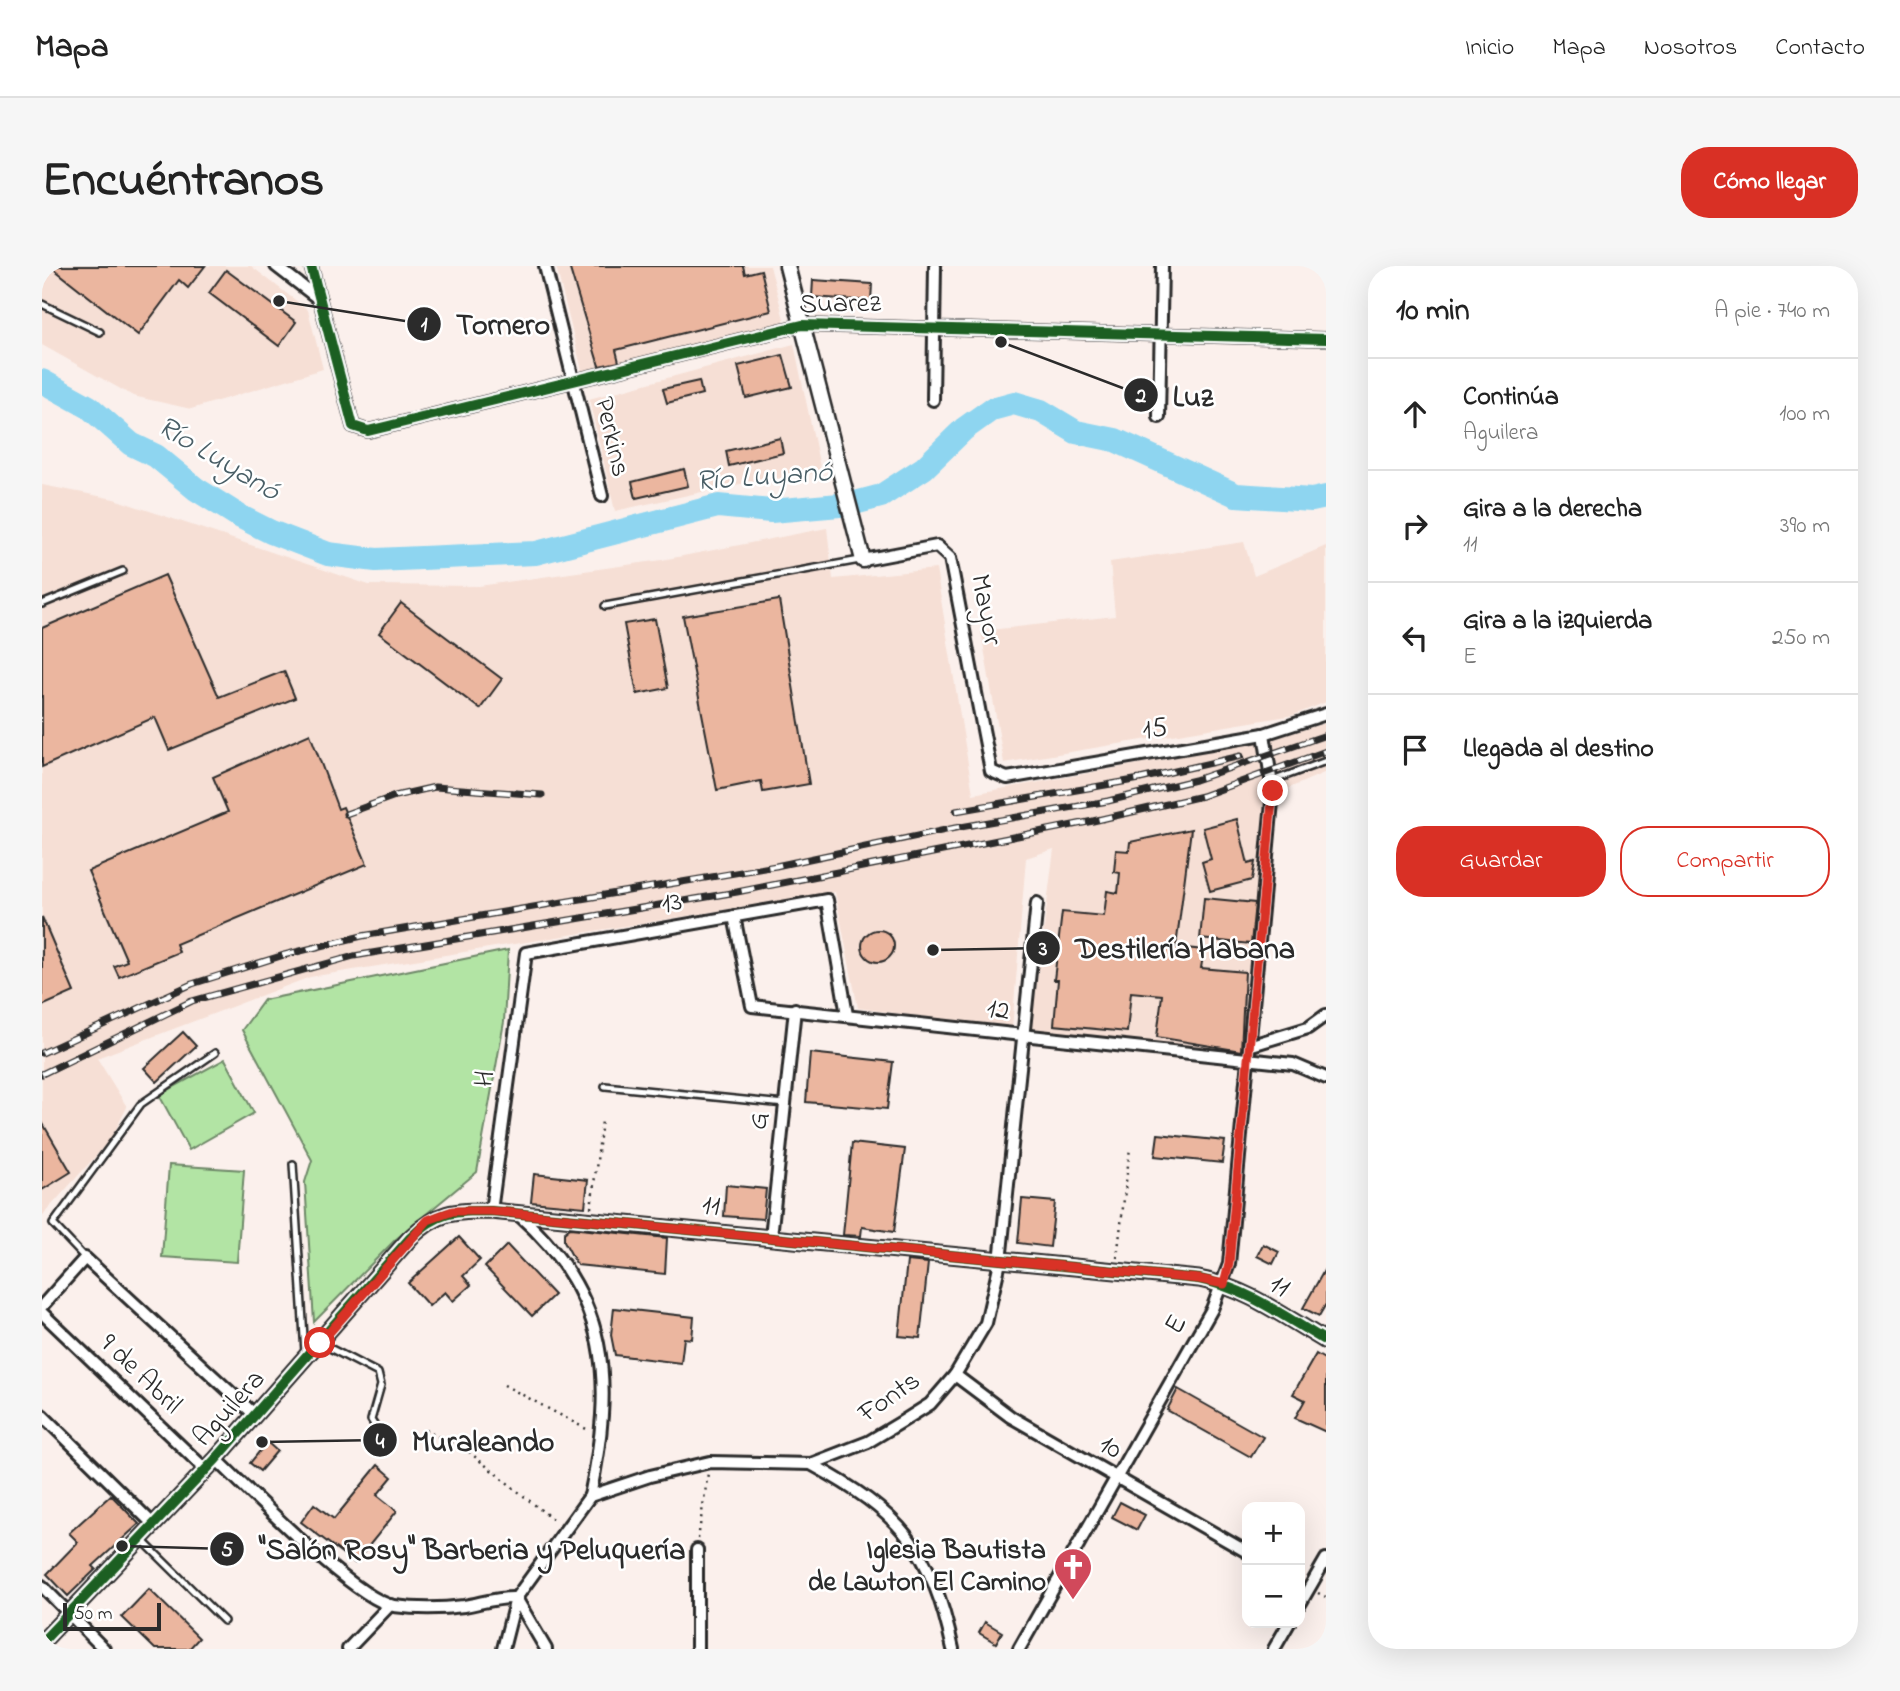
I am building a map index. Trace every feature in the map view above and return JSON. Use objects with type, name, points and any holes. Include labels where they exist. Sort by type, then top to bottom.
[{"type":"street","points":[[276,266],[320,300]]},
{"type":"street","points":[[311,266],[320,300]]},
{"type":"street","name":"Perkins","points":[[545,266],[602,496]]},
{"type":"street","points":[[787,266],[863,560]]},
{"type":"street","points":[[933,400],[935,266]]},
{"type":"street","points":[[1158,417],[1162,266]]},
{"type":"street","name":"Suarez","points":[[320,300],[353,426],[368,431],[802,325],[1326,339]]},
{"type":"street","name":"Mayor","points":[[863,560],[937,547],[950,558],[991,771]]},
{"type":"street","name":"15","points":[[991,771],[1007,778],[1264,734],[1326,714]]},
{"type":"street","name":"E","points":[[1019,1649],[1117,1479],[1224,1284],[1229,1264],[1251,1060],[1272,782],[1264,734]]},
{"type":"street","name":"13","points":[[526,953],[827,900],[847,1015]]},
{"type":"street","name":"Fonts","points":[[590,1496],[650,1476],[710,1462],[811,1464],[868,1442],[903,1422],[930,1404],[955,1375],[986,1323],[1000,1262],[1037,903]]},
{"type":"street","name":"12","points":[[734,916],[752,1006],[1293,1064],[1326,1078]]},
{"type":"street","name":"H","points":[[491,1211],[526,953]]},
{"type":"street","name":"G","points":[[771,1237],[795,1009]]},
{"type":"street","points":[[1252,1045],[1308,1028],[1326,1016]]},
{"type":"street","name":"11","points":[[453,1211],[491,1211],[771,1237],[1224,1284],[1326,1341]]},
{"type":"street","name":"Aguilera","points":[[42,1642],[306,1360],[410,1238],[428,1220],[453,1211]]},
{"type":"street","points":[[503,1649],[516,1598],[590,1496],[602,1437],[605,1375],[593,1323],[567,1268],[547,1241],[519,1215]]},
{"type":"street","points":[[42,1306],[85,1258],[255,1415]]},
{"type":"street","name":"9 de Abril","points":[[42,1313],[211,1464],[355,1584],[390,1605]]},
{"type":"street","name":"10","points":[[955,1375],[1011,1417],[1242,1549]]},
{"type":"street","points":[[42,1415],[153,1524]]},
{"type":"street","points":[[811,1464],[860,1491],[899,1526],[920,1552],[942,1598],[953,1649]]},
{"type":"street","points":[[697,1549],[697,1649]]},
{"type":"street","points":[[1305,1585],[1326,1559]]},
{"type":"street","points":[[42,1586],[104,1649]]},
{"type":"street","points":[[348,1649],[390,1605],[446,1608],[499,1597],[516,1598]]},
{"type":"street","points":[[516,1598],[546,1649]]},
{"type":"street","points":[[1274,1649],[1286,1628]]},
{"type":"lane","points":[[42,304],[100,332]]},
{"type":"lane","points":[[605,606],[863,560]]},
{"type":"lane","points":[[42,604],[123,571]]},
{"type":"lane","points":[[1272,782],[1326,761]]},
{"type":"lane","points":[[85,1258],[53,1224],[141,1104],[215,1053]]},
{"type":"lane","points":[[605,1086],[785,1104]]},
{"type":"lane","points":[[293,1164],[306,1360]]},
{"type":"lane","points":[[320,1343],[378,1373],[381,1385],[371,1420],[386,1443]]},
{"type":"lane","points":[[140,1538],[224,1621]]},
{"type":"path","points":[[589,1222],[602,1121]]},
{"type":"path","points":[[1116,1272],[1130,1148]]},
{"type":"path","points":[[504,1385],[602,1437]]},
{"type":"path","points":[[425,1430],[469,1452],[565,1529]]},
{"type":"path","points":[[697,1549],[710,1462]]},
{"type":"shaded area","points":[[42,266],[251,266],[308,310],[323,369],[191,409],[133,396],[42,345]]},
{"type":"shaded area","points":[[556,266],[770,266],[785,323],[583,374]]},
{"type":"shaded area","points":[[794,344],[821,472],[734,485],[615,511],[589,399]]},
{"type":"shaded area","points":[[42,485],[114,499],[369,585],[479,586],[662,560],[827,528],[833,579],[936,569],[973,794],[1259,742],[1326,723],[1326,772],[1264,799],[1243,1053],[1031,1029],[1054,849],[1026,858],[1012,1029],[858,1008],[835,892],[310,977],[97,1058],[127,1107],[111,1139],[42,1216]]},
{"type":"shaded area","points":[[1244,542],[1254,576],[1326,546],[1326,702],[1294,715],[1004,763],[981,631],[1115,616],[1110,562]]},
{"type":"green space","points":[[508,950],[504,1022],[477,1172],[395,1240],[314,1322],[305,1182],[312,1160],[242,1030],[264,1000]]},
{"type":"green space","points":[[225,1059],[254,1113],[189,1150],[159,1095]]},
{"type":"green space","points":[[169,1165],[244,1170],[237,1262],[162,1257]]},
{"type":"building","points":[[50,266],[205,266],[188,288],[179,280],[138,335]]},
{"type":"building","points":[[569,266],[743,266],[745,274],[761,270],[771,311],[616,350],[619,362],[599,366]]},
{"type":"building","points":[[226,270],[296,322],[279,346],[209,293]]},
{"type":"building","points":[[813,280],[872,284],[871,301],[812,297]]},
{"type":"building","points":[[783,355],[792,387],[746,398],[738,366]]},
{"type":"building","points":[[699,381],[702,394],[667,403],[663,389]]},
{"type":"building","points":[[780,438],[783,453],[729,466],[726,451]]},
{"type":"building","points":[[684,469],[688,486],[636,498],[632,482]]},
{"type":"building","points":[[165,575],[219,697],[284,671],[295,698],[169,750],[155,717],[42,767],[42,628]]},
{"type":"building","points":[[779,600],[809,784],[763,792],[761,781],[717,790],[683,616]]},
{"type":"building","points":[[401,603],[502,679],[480,709],[379,633]]},
{"type":"building","points":[[655,619],[668,688],[637,694],[624,624]]},
{"type":"building","points":[[310,734],[338,809],[343,807],[367,864],[176,944],[179,952],[119,977],[114,966],[127,961],[88,871],[228,812],[213,777]]},
{"type":"building","points":[[1237,819],[1248,864],[1255,862],[1252,880],[1210,891],[1202,862],[1211,859],[1203,828]]},
{"type":"building","points":[[1191,829],[1176,947],[1204,950],[1201,968],[1245,972],[1241,1051],[1157,1037],[1162,995],[1131,992],[1127,1032],[1054,1025],[1058,980],[1054,980],[1062,912],[1104,916],[1107,891],[1118,893],[1120,873],[1114,872],[1116,850],[1129,851],[1130,842]]},
{"type":"building","points":[[1204,898],[1255,903],[1251,944],[1200,939]]},
{"type":"building","points":[[42,917],[74,992],[42,1006]]},
{"type":"building","points":[[878,930],[890,934],[894,946],[890,958],[878,962],[866,958],[862,946],[866,934]]},
{"type":"building","points":[[183,1032],[196,1046],[157,1082],[144,1068]]},
{"type":"building","points":[[810,1053],[893,1062],[887,1109],[806,1102]]},
{"type":"building","points":[[42,1122],[71,1172],[42,1190]]},
{"type":"building","points":[[1158,1134],[1225,1141],[1222,1163],[1155,1156]]},
{"type":"building","points":[[852,1143],[905,1149],[894,1232],[862,1227],[861,1236],[843,1235]]},
{"type":"building","points":[[534,1174],[588,1180],[585,1207],[531,1202]]},
{"type":"building","points":[[726,1185],[766,1189],[763,1219],[724,1216]]},
{"type":"building","points":[[1022,1199],[1055,1202],[1050,1247],[1018,1243]]},
{"type":"building","points":[[570,1228],[667,1238],[665,1274],[577,1265],[564,1241],[564,1233]]},
{"type":"building","points":[[459,1237],[480,1260],[463,1276],[471,1285],[453,1301],[445,1292],[429,1306],[408,1283]]},
{"type":"building","points":[[1263,1244],[1279,1252],[1273,1264],[1257,1256]]},
{"type":"building","points":[[507,1245],[554,1295],[532,1316],[485,1267]]},
{"type":"building","points":[[907,1261],[928,1263],[920,1338],[899,1336]]},
{"type":"building","points":[[1326,1267],[1326,1304],[1319,1316],[1303,1308]]},
{"type":"building","points":[[614,1308],[694,1317],[692,1339],[684,1338],[681,1363],[615,1355],[611,1335]]},
{"type":"building","points":[[1316,1354],[1326,1360],[1326,1432],[1295,1418],[1305,1400],[1293,1394]]},
{"type":"building","points":[[1178,1389],[1263,1437],[1251,1457],[1167,1410]]},
{"type":"building","points":[[267,1442],[277,1451],[260,1471],[250,1463]]},
{"type":"building","points":[[378,1465],[392,1477],[377,1495],[397,1511],[355,1563],[301,1522],[314,1504],[334,1519]]},
{"type":"building","points":[[111,1495],[139,1524],[93,1566],[96,1569],[68,1596],[47,1574],[78,1542],[69,1533]]},
{"type":"building","points":[[1120,1502],[1145,1515],[1137,1530],[1112,1517]]},
{"type":"building","points":[[149,1589],[199,1638],[189,1649],[155,1649],[122,1617]]},
{"type":"building","points":[[985,1622],[1002,1632],[996,1643],[979,1633]]},
{"type":"waterway","name":"Río Luyanó","points":[[42,381],[89,407],[131,444],[156,456],[196,489],[239,516],[271,532],[328,554],[376,560],[536,553],[718,506],[771,511],[851,504],[881,496],[924,468],[964,429],[992,409],[1014,403],[1041,411],[1076,432],[1115,440],[1236,495],[1312,500],[1326,497]]},
{"type":"railway","points":[[42,1053],[192,984],[284,955],[362,936],[776,866],[955,828],[1108,801],[1195,780],[1326,735]]},
{"type":"railway","points":[[42,1074],[192,1001],[354,956],[737,892],[1093,821],[1202,796],[1326,751]]},
{"type":"railway","points":[[956,811],[1140,779],[1241,756]]},
{"type":"railway","points":[[346,814],[395,796],[435,787],[542,795]]},
{"type":"cycle path","points":[[311,266],[353,426],[368,431],[802,325],[1326,339]]},
{"type":"cycle path","points":[[42,1642],[216,1459],[410,1238],[429,1222],[447,1214],[491,1211],[1199,1279],[1249,1296],[1326,1341]]},
{"type":"place","name":"Tornero","points":[[279,301]]},
{"type":"place","name":"Luz","points":[[1001,342]]},
{"type":"place","name":"Destilería Habana","points":[[933,950]]},
{"type":"place","name":"Muraleando","points":[[262,1442]]},
{"type":"place","name":"\"Salón Rosy\" Barberia y Peluquería","points":[[122,1546]]},
{"type":"place","name":"Iglesia Bautista de Lawton El Camino","points":[[1073,1601]]},
{"type":"route","points":[[320,1343],[428,1220],[453,1211],[491,1211],[771,1237],[1000,1262],[1199,1279],[1224,1284],[1229,1264],[1251,1060],[1273,791]]}]
